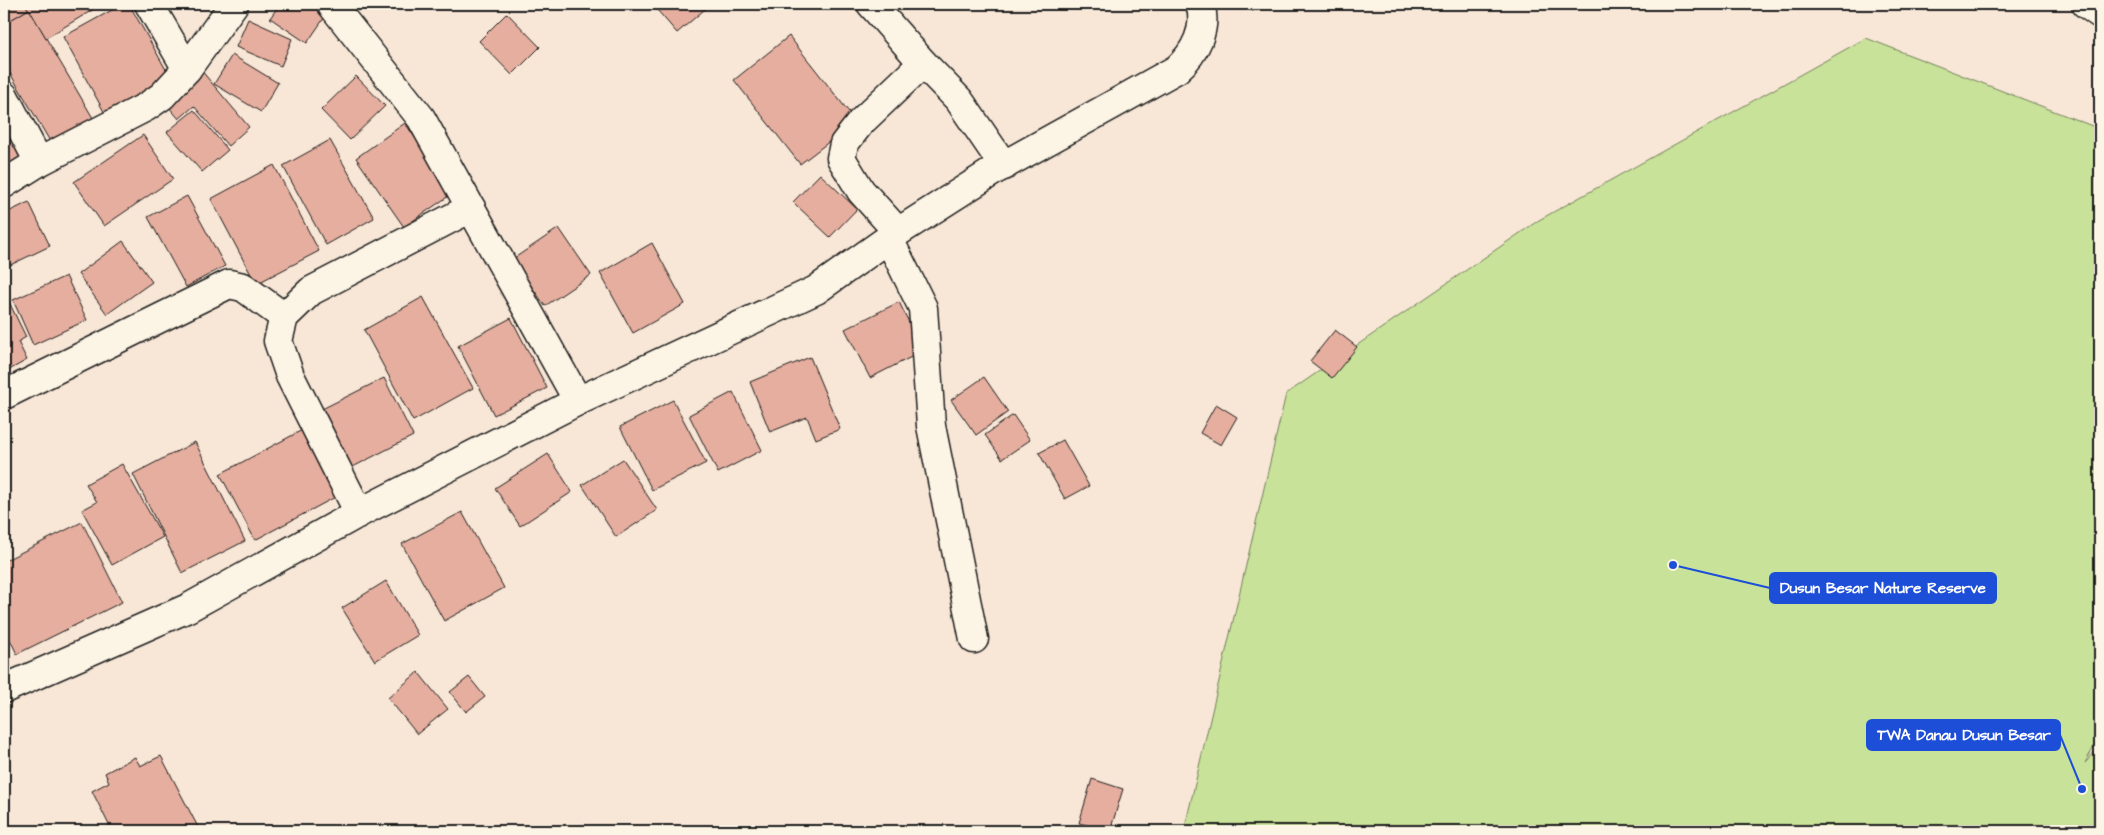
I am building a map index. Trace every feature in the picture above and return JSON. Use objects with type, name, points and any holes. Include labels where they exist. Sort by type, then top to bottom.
[{"type":"street","points":[[149,4],[187,69]]},
{"type":"street","points":[[4,184],[39,162],[146,107],[175,84],[234,4]]},
{"type":"street","points":[[331,4],[421,118],[578,401]]},
{"type":"street","points":[[871,4],[923,63],[959,100],[1004,166]]},
{"type":"street","points":[[4,689],[188,608],[359,513],[578,401],[816,290],[893,236],[1004,166],[1176,69],[1193,49],[1201,30],[1203,15],[1200,4]]},
{"type":"street","points":[[2086,4],[2100,14]]},
{"type":"street","points":[[923,63],[861,122],[844,144],[841,158],[893,236],[923,308],[931,426],[974,639]]},
{"type":"street","points":[[4,96],[39,162]]},
{"type":"street","points":[[359,513],[290,376],[278,341],[284,317],[310,291],[471,208]]},
{"type":"street","points":[[4,395],[229,284],[242,287],[284,317]]},
{"type":"green space","points":[[1866,38],[2100,129],[2100,736],[2085,763],[2100,746],[2100,831],[1184,831],[1286,394],[1539,220]]},
{"type":"building","points":[[4,4],[25,4],[29,9],[4,24]]},
{"type":"building","points":[[25,4],[84,4],[89,12],[46,38]]},
{"type":"building","points":[[84,4],[103,4],[89,12]]},
{"type":"building","points":[[123,4],[129,4],[173,82],[108,119],[63,37]]},
{"type":"building","points":[[280,4],[324,4],[331,8],[307,43],[270,18]]},
{"type":"building","points":[[652,4],[711,4],[677,33]]},
{"type":"building","points":[[886,4],[903,4],[893,12]]},
{"type":"building","points":[[1250,4],[1270,4],[1252,11]]},
{"type":"building","points":[[29,9],[93,118],[51,143],[4,63],[4,24]]},
{"type":"building","points":[[507,13],[540,47],[512,75],[479,41]]},
{"type":"building","points":[[248,19],[292,39],[281,66],[236,47]]},
{"type":"building","points":[[789,36],[856,121],[800,164],[734,80]]},
{"type":"building","points":[[232,55],[278,83],[261,112],[214,84]]},
{"type":"building","points":[[200,69],[249,127],[228,146],[194,106],[179,119],[163,100]]},
{"type":"building","points":[[356,76],[385,106],[350,140],[321,110]]},
{"type":"building","points":[[194,110],[228,150],[202,172],[167,132]]},
{"type":"building","points":[[4,114],[25,159],[4,168]]},
{"type":"building","points":[[405,123],[453,193],[404,227],[356,158]]},
{"type":"building","points":[[143,135],[173,179],[104,226],[74,182]]},
{"type":"building","points":[[330,140],[374,218],[326,245],[283,166]]},
{"type":"building","points":[[274,165],[319,251],[256,284],[211,199]]},
{"type":"building","points":[[820,174],[857,209],[830,237],[793,202]]},
{"type":"building","points":[[187,196],[225,266],[186,287],[148,217]]},
{"type":"building","points":[[29,202],[50,246],[4,268],[4,214]]},
{"type":"building","points":[[559,228],[591,275],[545,306],[513,259]]},
{"type":"building","points":[[123,241],[152,282],[107,314],[78,274]]},
{"type":"building","points":[[652,243],[685,304],[633,333],[600,273]]},
{"type":"building","points":[[66,276],[87,320],[33,345],[13,300]]},
{"type":"building","points":[[423,297],[473,388],[413,421],[364,330]]},
{"type":"building","points":[[8,300],[26,337],[18,342],[27,360],[4,373],[4,302]]},
{"type":"building","points":[[899,302],[923,351],[870,378],[845,329]]},
{"type":"building","points":[[511,318],[547,388],[494,415],[458,346]]},
{"type":"building","points":[[1335,330],[1357,347],[1332,378],[1310,361]]},
{"type":"building","points":[[810,357],[840,429],[816,439],[807,417],[770,432],[750,382]]},
{"type":"building","points":[[984,377],[1008,412],[976,435],[951,400]]},
{"type":"building","points":[[384,378],[413,436],[347,470],[318,411]]},
{"type":"building","points":[[733,392],[762,450],[718,473],[689,415]]},
{"type":"building","points":[[673,400],[706,463],[652,490],[620,427]]},
{"type":"building","points":[[1216,404],[1237,417],[1221,445],[1200,433]]},
{"type":"building","points":[[1013,415],[1030,440],[1002,459],[985,435]]},
{"type":"building","points":[[306,428],[341,494],[255,540],[220,474]]},
{"type":"building","points":[[1063,440],[1089,486],[1065,499],[1039,453]]},
{"type":"building","points":[[195,442],[245,541],[182,573],[133,474]]},
{"type":"building","points":[[548,454],[572,492],[520,526],[495,488]]},
{"type":"building","points":[[623,459],[657,510],[616,537],[582,485]]},
{"type":"building","points":[[122,464],[163,537],[112,565],[82,510],[97,502],[86,484]]},
{"type":"building","points":[[462,512],[504,588],[444,621],[402,544]]},
{"type":"building","points":[[82,522],[122,602],[17,654],[4,627],[4,561]]},
{"type":"building","points":[[386,581],[418,635],[375,661],[342,608]]},
{"type":"building","points":[[418,672],[448,709],[417,734],[388,698]]},
{"type":"building","points":[[469,677],[485,697],[466,712],[450,692]]},
{"type":"building","points":[[161,756],[200,831],[112,831],[92,791],[109,782],[105,773],[135,757],[140,766]]},
{"type":"building","points":[[1092,779],[1123,789],[1110,831],[1079,823]]},
{"type":"place","name":"Dusun Besar Nature Reserve","points":[[1673,565]]},
{"type":"place","name":"TWA Danau Dusun Besar","points":[[2082,789]]}]
